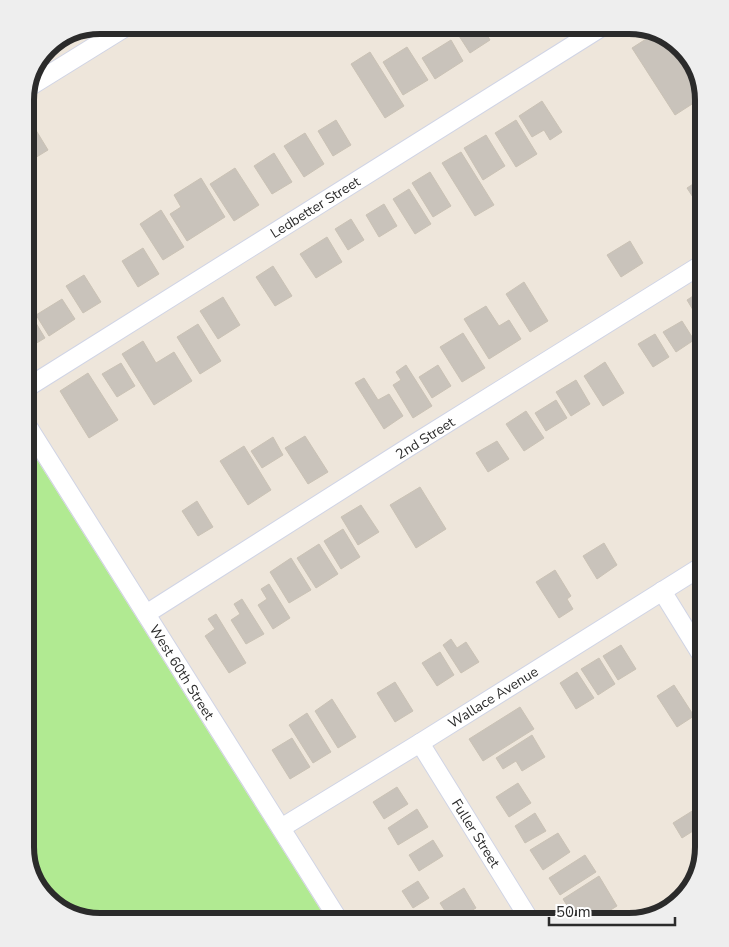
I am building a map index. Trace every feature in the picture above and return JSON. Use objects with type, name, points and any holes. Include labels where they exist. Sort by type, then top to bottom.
[{"type":"street","points":[[36,83],[114,34]]},
{"type":"street","name":"Ledbetter Street","points":[[34,383],[591,34]]},
{"type":"street","name":"2nd Street","points":[[146,614],[695,269]]},
{"type":"street","name":"West 60th Street","points":[[34,436],[334,913]]},
{"type":"street","name":"Wallace Avenue","points":[[281,828],[695,571]]},
{"type":"street","points":[[662,591],[695,644]]},
{"type":"street","name":"Fuller Street","points":[[420,743],[525,913]]},
{"type":"green space","points":[[34,455],[322,913],[91,913],[75,908],[60,900],[45,884],[37,868],[34,847]]},
{"type":"building","points":[[458,34],[486,34],[490,40],[470,53]]},
{"type":"building","points":[[649,37],[669,47],[676,53],[684,63],[692,79],[695,102],[675,115],[632,48]]},
{"type":"building","points":[[451,40],[463,61],[435,79],[422,58]]},
{"type":"building","points":[[407,47],[428,80],[403,95],[383,62]]},
{"type":"building","points":[[370,52],[404,106],[385,118],[351,64]]},
{"type":"building","points":[[542,101],[562,132],[550,140],[544,130],[532,137],[519,116]]},
{"type":"building","points":[[336,120],[351,145],[333,156],[318,131]]},
{"type":"building","points":[[516,120],[537,154],[516,167],[495,133]]},
{"type":"building","points":[[34,127],[48,150],[34,159]]},
{"type":"building","points":[[305,133],[324,164],[304,177],[284,146]]},
{"type":"building","points":[[486,135],[505,166],[483,180],[464,148]]},
{"type":"building","points":[[461,152],[494,205],[475,216],[442,163]]},
{"type":"building","points":[[274,153],[292,182],[272,194],[254,166]]},
{"type":"building","points":[[235,168],[259,205],[234,221],[210,184]]},
{"type":"building","points":[[430,172],[451,206],[433,217],[412,183]]},
{"type":"building","points":[[201,178],[225,217],[187,241],[170,214],[181,207],[174,195]]},
{"type":"building","points":[[695,183],[695,200],[687,188]]},
{"type":"building","points":[[409,189],[431,224],[415,234],[393,199]]},
{"type":"building","points":[[384,204],[397,226],[379,237],[366,215]]},
{"type":"building","points":[[161,210],[184,247],[163,260],[140,224]]},
{"type":"building","points":[[351,219],[364,240],[348,250],[335,229]]},
{"type":"building","points":[[327,237],[342,262],[316,278],[300,254]]},
{"type":"building","points":[[630,241],[643,263],[621,277],[607,255]]},
{"type":"building","points":[[143,248],[159,274],[138,287],[122,261]]},
{"type":"building","points":[[273,266],[292,296],[275,306],[256,277]]},
{"type":"building","points":[[84,275],[101,302],[83,313],[66,286]]},
{"type":"building","points":[[524,282],[548,321],[530,332],[506,294]]},
{"type":"building","points":[[695,295],[695,313],[687,300]]},
{"type":"building","points":[[223,297],[240,325],[218,339],[200,311]]},
{"type":"building","points":[[62,299],[75,319],[49,336],[36,315]]},
{"type":"building","points":[[486,306],[499,326],[509,320],[521,339],[489,359],[464,319]]},
{"type":"building","points":[[34,320],[45,338],[34,345]]},
{"type":"building","points":[[682,321],[694,340],[676,352],[663,332]]},
{"type":"building","points":[[198,324],[221,361],[200,374],[177,337]]},
{"type":"building","points":[[463,333],[485,368],[462,382],[440,347]]},
{"type":"building","points":[[655,334],[669,357],[653,367],[638,344]]},
{"type":"building","points":[[143,341],[156,363],[174,352],[192,381],[154,405],[122,354]]},
{"type":"building","points":[[605,362],[624,393],[603,406],[584,376]]},
{"type":"building","points":[[121,363],[135,386],[117,397],[102,374]]},
{"type":"building","points":[[406,365],[432,406],[413,418],[393,385],[401,380],[396,372]]},
{"type":"building","points":[[438,365],[451,386],[432,398],[419,377]]},
{"type":"building","points":[[88,373],[118,420],[89,438],[60,391]]},
{"type":"building","points":[[364,378],[378,400],[389,394],[403,416],[384,429],[355,383]]},
{"type":"building","points":[[576,380],[590,404],[571,416],[556,392]]},
{"type":"building","points":[[556,400],[567,418],[546,431],[535,413]]},
{"type":"building","points":[[526,411],[544,438],[524,451],[506,424]]},
{"type":"building","points":[[305,436],[328,472],[308,484],[285,448]]},
{"type":"building","points":[[273,437],[283,455],[262,468],[251,451]]},
{"type":"building","points":[[497,441],[509,459],[488,472],[476,453]]},
{"type":"building","points":[[244,446],[271,490],[248,505],[220,461]]},
{"type":"building","points":[[420,487],[446,529],[416,548],[390,505]]},
{"type":"building","points":[[197,501],[213,527],[198,536],[182,511]]},
{"type":"building","points":[[361,505],[379,532],[358,545],[341,517]]},
{"type":"building","points":[[343,529],[360,557],[341,569],[324,541]]},
{"type":"building","points":[[604,543],[617,565],[597,579],[583,556]]},
{"type":"building","points":[[319,544],[338,574],[316,588],[297,558]]},
{"type":"building","points":[[291,558],[311,590],[289,603],[270,572]]},
{"type":"building","points":[[555,570],[571,596],[567,599],[573,609],[559,618],[536,582]]},
{"type":"building","points":[[269,584],[290,618],[273,629],[258,605],[267,599],[261,589]]},
{"type":"building","points":[[242,599],[264,634],[246,644],[231,620],[240,614],[234,604]]},
{"type":"building","points":[[216,614],[246,663],[229,673],[205,636],[215,629],[208,619]]},
{"type":"building","points":[[451,639],[457,648],[466,642],[479,662],[461,673],[443,645]]},
{"type":"building","points":[[621,645],[636,669],[618,680],[603,656]]},
{"type":"building","points":[[440,652],[454,675],[437,686],[422,663]]},
{"type":"building","points":[[599,658],[615,684],[598,695],[581,669]]},
{"type":"building","points":[[577,672],[594,698],[576,709],[560,683]]},
{"type":"building","points":[[395,682],[413,711],[395,722],[377,693]]},
{"type":"building","points":[[674,685],[694,716],[677,727],[657,696]]},
{"type":"building","points":[[332,699],[356,737],[338,748],[315,711]]},
{"type":"building","points":[[520,707],[534,729],[483,761],[469,739]]},
{"type":"building","points":[[307,713],[331,752],[313,763],[289,725]]},
{"type":"building","points":[[532,735],[545,757],[522,771],[516,761],[503,769],[496,758]]},
{"type":"building","points":[[292,738],[310,767],[290,779],[272,750]]},
{"type":"building","points":[[518,783],[531,803],[509,817],[496,797]]},
{"type":"building","points":[[397,787],[408,804],[384,819],[373,802]]},
{"type":"building","points":[[417,809],[428,827],[398,845],[388,828]]},
{"type":"building","points":[[695,809],[695,830],[682,838],[673,823]]},
{"type":"building","points":[[535,813],[546,831],[525,843],[515,826]]},
{"type":"building","points":[[558,833],[570,852],[543,870],[530,850]]},
{"type":"building","points":[[433,840],[443,856],[419,871],[409,855]]},
{"type":"building","points":[[585,855],[596,872],[560,895],[549,878]]},
{"type":"building","points":[[599,876],[617,906],[606,913],[588,913],[587,911],[584,913],[572,913],[563,899]]},
{"type":"building","points":[[418,881],[429,898],[413,908],[402,891]]},
{"type":"building","points":[[464,888],[476,908],[467,913],[446,913],[440,903]]}]
